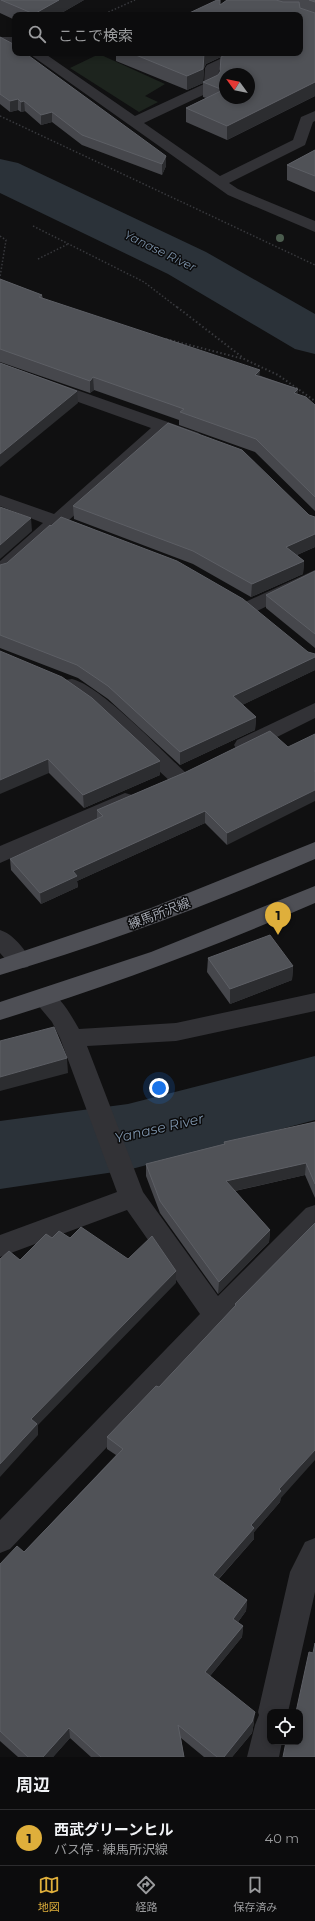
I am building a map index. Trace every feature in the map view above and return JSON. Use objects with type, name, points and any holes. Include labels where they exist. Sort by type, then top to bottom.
[{"type":"main road","name":"練馬所沢線","points":[[10,964],[122,927],[214,892],[315,850]]},
{"type":"main road","points":[[0,1011],[44,998],[154,960],[242,927],[315,894]]},
{"type":"street","points":[[0,41],[12,41]]},
{"type":"street","points":[[39,56],[233,192],[315,227]]},
{"type":"street","points":[[134,122],[210,86],[212,68],[238,56]]},
{"type":"street","points":[[219,182],[300,142],[306,120],[315,115]]},
{"type":"street","points":[[0,368],[206,442]]},
{"type":"street","points":[[0,571],[164,426]]},
{"type":"street","points":[[0,500],[97,537]]},
{"type":"street","points":[[268,621],[243,603],[315,576]]},
{"type":"street","points":[[0,854],[185,773],[100,704],[70,684],[56,678]]},
{"type":"street","points":[[226,753],[315,710]]},
{"type":"street","points":[[0,938],[10,964]]},
{"type":"street","points":[[44,998],[60,1016],[72,1038],[127,1185],[216,1315]]},
{"type":"street","points":[[72,1038],[176,1032],[315,1002]]},
{"type":"street","points":[[0,1246],[127,1185]]},
{"type":"street","points":[[0,1540],[216,1315],[315,1215]]},
{"type":"street","points":[[274,1709],[305,1572],[315,1551]]},
{"type":"street","points":[[263,1757],[267,1739]]},
{"type":"path","points":[[109,12],[135,0]]},
{"type":"path","points":[[0,116],[315,265]]},
{"type":"path","points":[[33,226],[144,282],[244,359]]},
{"type":"path","points":[[0,236],[6,240],[0,277]]},
{"type":"path","points":[[38,259],[68,244]]},
{"type":"path","points":[[163,339],[244,359],[278,375],[315,401]]},
{"type":"shaded area","points":[[95,56],[103,56],[165,84],[145,96],[158,102],[139,112],[70,68]]},
{"type":"building","points":[[1,0],[59,0],[38,12],[29,12]]},
{"type":"building","points":[[217,0],[220,0],[220,5],[227,0],[276,0],[283,2],[299,2],[300,8],[315,13],[315,82],[227,126],[186,108],[219,92],[219,104],[255,104],[255,68],[220,68],[221,57],[223,56],[303,56],[303,12],[191,12]]},
{"type":"building","points":[[0,37],[12,43],[12,56],[29,56],[166,156],[162,164],[82,135],[52,112],[41,115],[24,101],[21,102],[18,99],[10,101],[0,94]]},
{"type":"building","points":[[138,56],[204,56],[203,69],[187,76]]},
{"type":"building","points":[[219,74],[219,88],[203,82]]},
{"type":"building","points":[[315,150],[315,176],[287,165]]},
{"type":"building","points":[[0,279],[42,295],[39,297],[260,370],[255,375],[298,389],[294,393],[306,397],[315,405],[315,497],[256,439],[180,412],[184,409],[93,377],[90,381],[0,349]]},
{"type":"building","points":[[0,363],[77,391],[0,454]]},
{"type":"building","points":[[168,423],[242,450],[309,515],[315,517],[315,534],[286,547],[304,561],[252,584],[193,551],[73,506]]},
{"type":"building","points":[[0,507],[31,518],[0,545]]},
{"type":"building","points":[[61,517],[177,561],[243,599],[308,652],[315,654],[315,657],[233,696],[256,717],[180,752],[108,686],[77,665],[0,635],[0,565],[7,563]]},
{"type":"building","points":[[315,571],[315,634],[266,595]]},
{"type":"building","points":[[0,651],[62,677],[92,698],[160,761],[83,795],[48,759],[0,780]]},
{"type":"building","points":[[270,731],[288,747],[315,734],[315,790],[227,833],[205,811],[73,871],[77,876],[40,893],[10,859],[103,816],[97,810],[186,772]]},
{"type":"building","points":[[270,935],[293,966],[230,989],[208,958]]},
{"type":"building","points":[[54,1027],[67,1058],[0,1077],[0,1041]]},
{"type":"building","points":[[315,1122],[315,1184],[306,1163],[226,1181],[270,1230],[219,1282],[160,1201],[146,1164],[225,1144],[224,1142]]},
{"type":"building","points":[[315,1223],[315,1450],[279,1489],[281,1491],[251,1525],[254,1528],[213,1575],[247,1600],[233,1619],[243,1626],[205,1672],[255,1712],[252,1722],[224,1757],[217,1757],[178,1725],[184,1757],[101,1757],[69,1728],[43,1757],[28,1757],[0,1731],[0,1564],[17,1546],[24,1552],[123,1449],[107,1437],[156,1386],[159,1387],[236,1305],[235,1304]]},
{"type":"building","points":[[81,1227],[128,1259],[152,1236],[176,1271],[31,1419],[37,1424],[0,1464],[0,1259],[9,1251],[20,1260],[46,1234],[52,1238],[59,1231],[70,1238]]},
{"type":"building","points":[[315,1643],[315,1757],[283,1757],[285,1745],[303,1745],[303,1709],[297,1709],[309,1652],[313,1653]]},
{"type":"waterway","name":"Yanase River","points":[[0,174],[187,263],[315,337]]},
{"type":"waterway","name":"Yanase River","points":[[0,1155],[128,1137],[315,1088]]},
{"type":"place","name":"西武グリーンヒル","points":[[278,935]]}]
